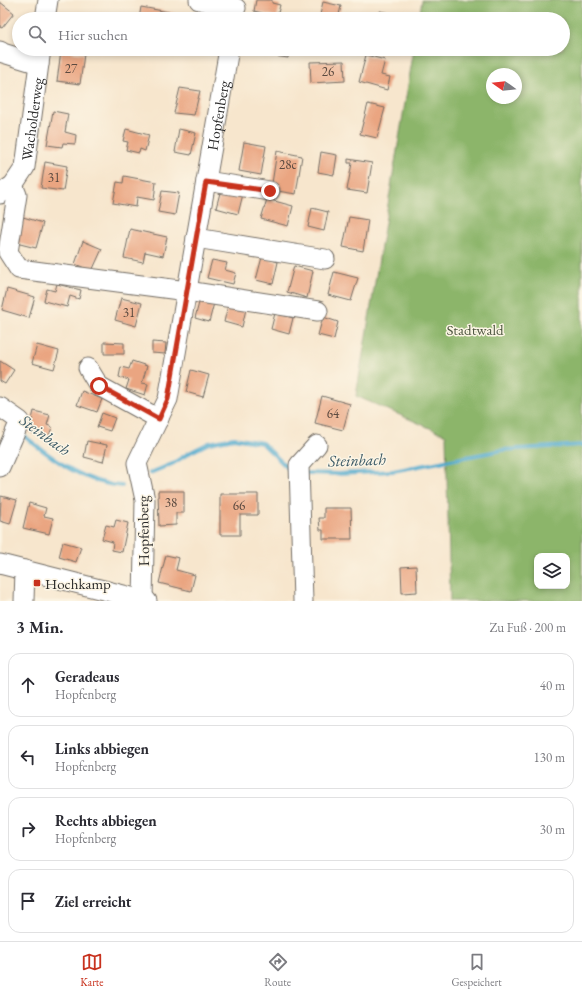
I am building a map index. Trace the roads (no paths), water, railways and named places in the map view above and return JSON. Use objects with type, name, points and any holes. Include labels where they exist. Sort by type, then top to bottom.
[{"type":"street","points":[[46,12],[48,0]]},
{"type":"street","points":[[198,0],[236,9]]},
{"type":"street","points":[[0,51],[12,53]]},
{"type":"street","name":"Hopfenberg","points":[[138,600],[145,500],[137,463],[168,399],[228,56]]},
{"type":"street","name":"Wacholderweg","points":[[40,57],[25,167],[6,189],[17,195],[8,252],[19,269],[187,291]]},
{"type":"street","points":[[206,182],[270,191]]},
{"type":"street","points":[[196,238],[325,259]]},
{"type":"street","points":[[187,291],[318,311]]},
{"type":"street","points":[[88,368],[99,386],[159,419]]},
{"type":"street","points":[[0,407],[16,429],[0,467]]},
{"type":"street","points":[[304,601],[299,472],[317,445]]},
{"type":"street","points":[[0,564],[138,600]]},
{"type":"street","points":[[24,601],[25,570]]},
{"type":"waterway","name":"Steinbach","points":[[20,433],[43,451],[80,474],[94,480],[122,486]]},
{"type":"waterway","name":"Steinbach","points":[[150,473],[172,464],[209,443],[234,438],[262,443],[292,472],[294,472]]},
{"type":"waterway","name":"Steinbach","points":[[305,473],[338,474],[393,471],[503,450],[582,445]]},
{"type":"place","name":"Hochkamp","points":[[37,583]]},
{"type":"park label","name":"Stadtwald","points":[[475,329]]}]
